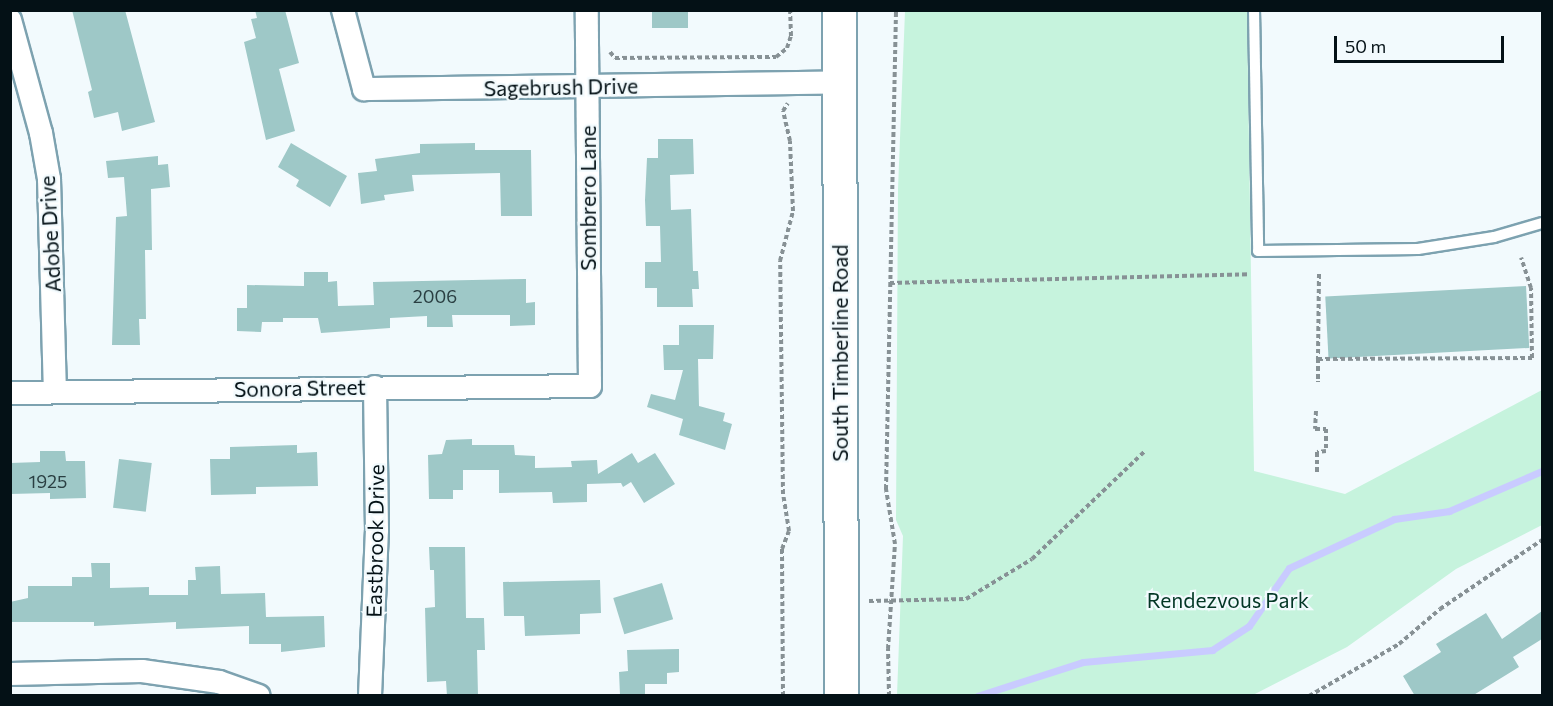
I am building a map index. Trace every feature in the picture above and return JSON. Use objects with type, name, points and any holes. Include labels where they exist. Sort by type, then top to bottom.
[{"type":"main road","name":"South Timberline Road","points":[[839,10],[841,696]]},
{"type":"street","name":"Sagebrush Drive","points":[[343,10],[364,89],[839,82]]},
{"type":"street","name":"Sombrero Lane","points":[[587,10],[590,386]]},
{"type":"street","name":"Adobe Drive","points":[[10,20],[19,81],[41,133],[52,217],[55,392]]},
{"type":"street","name":"Sonora Street","points":[[10,393],[590,386]]},
{"type":"street","name":"Eastbrook Drive","points":[[370,696],[377,530],[375,387]]},
{"type":"street","points":[[10,674],[142,671],[219,682],[259,696]]},
{"type":"lane","points":[[1254,10],[1258,251],[1418,249],[1494,237],[1542,223]]},
{"type":"path","points":[[610,41],[615,58],[776,57],[787,48],[791,36],[790,10]]},
{"type":"path","points":[[890,696],[888,649],[893,602],[895,544],[886,489],[896,10]]},
{"type":"path","points":[[783,696],[782,549],[789,531],[783,494],[780,261],[793,211],[790,141],[783,111],[788,106],[787,84]]},
{"type":"path","points":[[1318,358],[1532,358],[1531,288],[1521,258]]},
{"type":"path","points":[[890,283],[1250,274]]},
{"type":"path","points":[[1318,382],[1319,274]]},
{"type":"path","points":[[1316,411],[1315,429],[1326,429],[1326,451],[1317,452],[1317,473]]},
{"type":"path","points":[[841,601],[893,602],[966,599],[1032,559],[1144,452]]},
{"type":"path","points":[[1309,696],[1399,644],[1440,609],[1542,540]]},
{"type":"green space","name":"Rendezvous Park","points":[[905,11],[1247,11],[1254,471],[1345,494],[1542,390],[1542,525],[1456,569],[1347,647],[1253,695],[897,695],[903,536],[896,520],[898,189]]},
{"type":"building","points":[[72,10],[125,10],[155,122],[122,131],[118,112],[94,118],[88,92],[92,90]]},
{"type":"building","points":[[255,10],[285,10],[299,63],[279,69],[295,131],[266,140],[244,42],[256,38],[251,19],[257,18]]},
{"type":"building","points":[[652,10],[688,10],[688,28],[652,28]]},
{"type":"building","points":[[658,139],[693,139],[694,174],[670,175],[671,210],[691,209],[693,271],[698,271],[699,289],[692,289],[693,307],[657,307],[657,288],[645,288],[645,262],[661,262],[660,226],[646,226],[645,200],[647,158],[658,158]]},
{"type":"building","points":[[291,143],[347,176],[330,207],[296,186],[299,180],[278,167]]},
{"type":"building","points":[[475,143],[475,150],[531,150],[532,216],[501,216],[500,173],[412,175],[414,191],[384,195],[385,200],[361,204],[358,173],[377,171],[375,159],[420,153],[420,144]]},
{"type":"building","points":[[158,156],[158,165],[168,164],[170,187],[151,189],[152,250],[145,250],[146,319],[139,319],[140,345],[112,345],[116,217],[127,216],[124,177],[108,178],[106,161]]},
{"type":"building","points":[[304,272],[328,272],[328,282],[337,281],[338,306],[374,305],[373,282],[526,279],[526,303],[535,302],[535,325],[510,326],[510,315],[452,315],[453,327],[427,327],[427,316],[390,318],[390,328],[321,333],[318,318],[283,318],[283,322],[262,322],[261,332],[237,331],[237,308],[247,308],[247,285],[304,286]]},
{"type":"building","points":[[1526,286],[1529,348],[1329,358],[1325,297]]},
{"type":"building","points":[[679,325],[714,325],[713,359],[698,359],[699,406],[725,413],[723,421],[732,424],[725,450],[679,435],[683,419],[647,407],[651,394],[675,400],[683,370],[664,370],[663,345],[679,345]]},
{"type":"building","points":[[472,439],[472,445],[514,445],[515,455],[535,456],[535,468],[572,467],[571,461],[597,460],[598,474],[632,453],[638,463],[655,453],[675,484],[644,503],[631,482],[623,487],[621,483],[587,484],[587,502],[553,503],[552,492],[499,493],[499,470],[463,470],[463,490],[453,490],[453,499],[429,499],[428,455],[442,454],[446,440]]},
{"type":"building","points":[[297,445],[297,453],[317,452],[318,486],[256,487],[256,494],[211,495],[210,459],[230,459],[230,447]]},
{"type":"building","points":[[40,451],[65,451],[66,461],[85,461],[86,498],[50,499],[50,493],[10,494],[10,463],[40,462]]},
{"type":"building","points":[[119,459],[152,463],[146,512],[113,508]]},
{"type":"building","points":[[429,547],[465,547],[466,618],[484,618],[485,650],[477,650],[478,696],[447,696],[446,681],[427,682],[425,608],[435,607],[434,570],[430,570]]},
{"type":"building","points":[[91,563],[110,563],[110,588],[149,587],[149,595],[188,595],[188,580],[196,580],[195,567],[220,566],[221,594],[265,593],[266,617],[324,616],[325,647],[281,652],[281,644],[249,644],[249,626],[176,629],[176,622],[94,626],[94,622],[10,622],[10,602],[28,598],[28,586],[72,586],[72,577],[92,577]]},
{"type":"building","points":[[600,580],[601,613],[580,614],[580,634],[525,636],[524,616],[504,616],[503,582]]},
{"type":"building","points":[[662,583],[673,619],[624,634],[613,598]]},
{"type":"building","points":[[1542,611],[1542,639],[1513,657],[1519,667],[1472,696],[1415,696],[1403,676],[1441,652],[1436,644],[1486,613],[1502,639]]},
{"type":"building","points":[[679,649],[679,672],[667,673],[667,684],[645,684],[645,695],[620,695],[619,672],[628,671],[627,650]]},
{"type":"waterway","points":[[977,696],[1083,662],[1212,650],[1249,626],[1289,568],[1394,519],[1449,511],[1542,471]]}]
